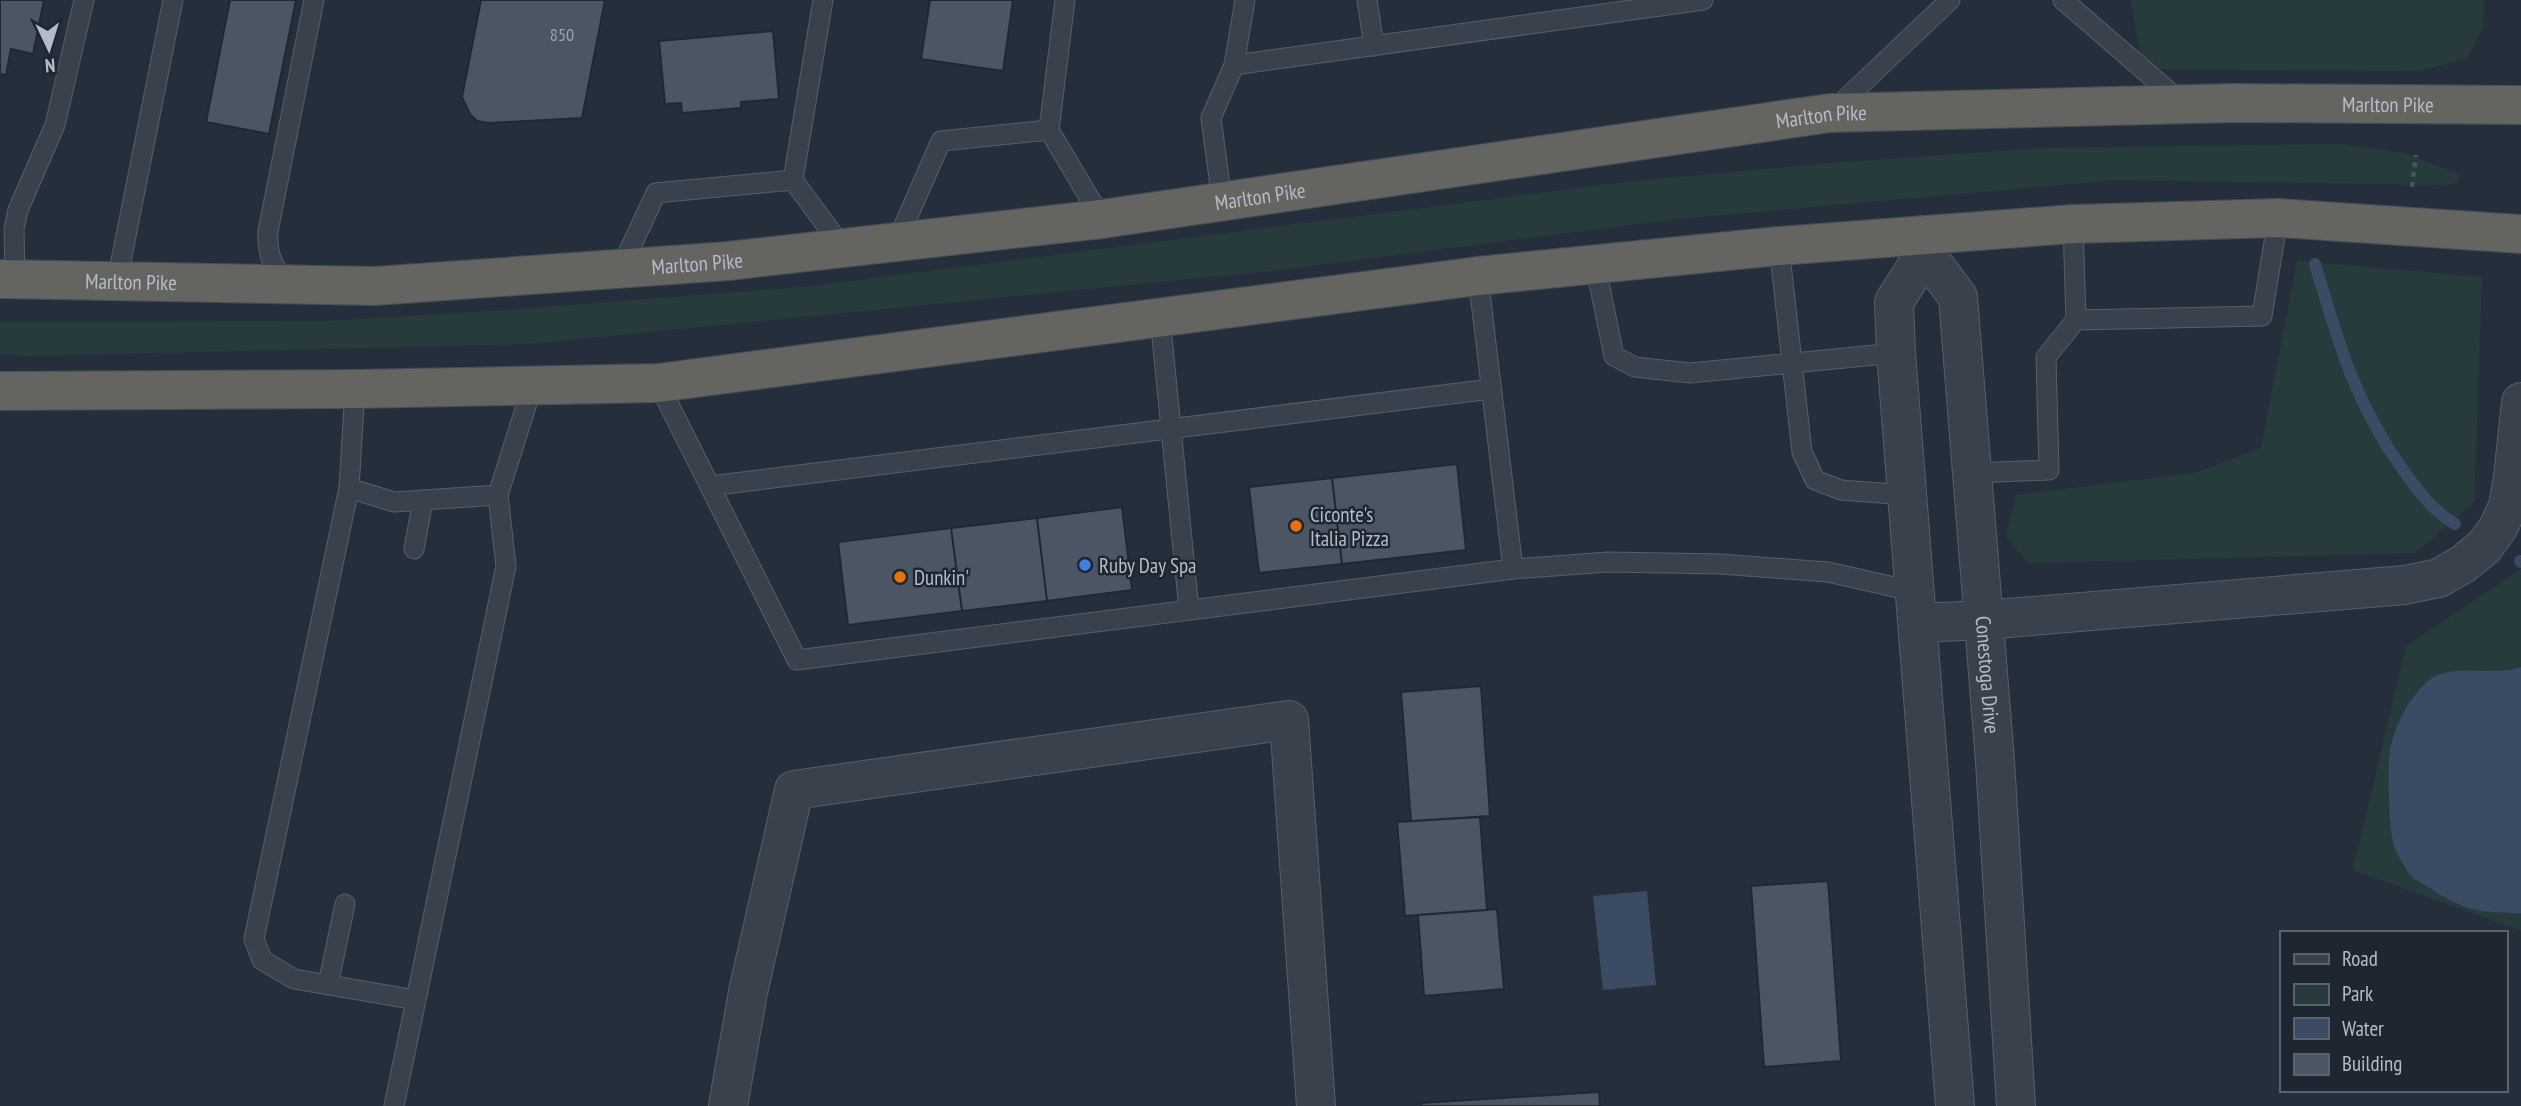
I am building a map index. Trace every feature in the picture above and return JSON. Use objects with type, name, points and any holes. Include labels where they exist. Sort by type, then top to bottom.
[{"type":"highway","name":"Marlton Pike","points":[[7,279],[375,286],[728,261],[1102,219],[1830,113],[2183,104],[2521,105]]},
{"type":"highway","points":[[0,391],[355,389],[658,383],[1478,276],[1779,246],[1924,244],[2073,224],[2278,218],[2521,234]]},
{"type":"street","points":[[1924,244],[1894,302],[1955,1106]]},
{"type":"street","name":"Conestoga Drive","points":[[1924,244],[1958,297],[1984,620],[2015,1106]]},
{"type":"street","points":[[1917,608],[1984,620],[2405,585],[2438,578],[2474,556],[2498,528],[2508,506],[2521,402]]},
{"type":"street","points":[[728,1106],[748,992],[794,790],[1289,720],[1316,1106]]},
{"type":"lane","points":[[7,279],[18,210],[55,125],[84,0]]},
{"type":"lane","points":[[117,282],[173,0]]},
{"type":"lane","points":[[298,285],[286,279],[276,269],[267,244],[314,0]]},
{"type":"lane","points":[[823,0],[793,180],[843,248]]},
{"type":"lane","points":[[1065,0],[1049,130],[1102,219]]},
{"type":"lane","points":[[1222,200],[1211,118],[1234,65],[1245,0]]},
{"type":"lane","points":[[1367,0],[1374,46]]},
{"type":"lane","points":[[1234,65],[1703,0]]},
{"type":"lane","points":[[1830,113],[1950,0]]},
{"type":"lane","points":[[2063,0],[2183,104]]},
{"type":"lane","points":[[897,242],[941,142],[1049,130]]},
{"type":"lane","points":[[621,268],[656,192],[793,180]]},
{"type":"lane","points":[[2076,320],[2262,316],[2278,218]]},
{"type":"lane","points":[[1973,473],[2049,470],[2046,357],[2076,320],[2073,224]]},
{"type":"lane","points":[[1779,246],[1802,452],[1815,480],[1841,490],[1907,495]]},
{"type":"lane","points":[[1595,263],[1614,356],[1635,367],[1690,373],[1896,353]]},
{"type":"lane","points":[[1478,276],[1513,569]]},
{"type":"lane","points":[[1160,317],[1189,610]]},
{"type":"lane","points":[[658,383],[797,660],[1513,569],[1608,562],[1721,565],[1828,572],[1917,608]]},
{"type":"lane","points":[[394,1106],[506,566],[498,495],[533,384]]},
{"type":"lane","points":[[355,389],[349,488],[254,939],[262,960],[294,979],[416,1000]]},
{"type":"lane","points":[[710,486],[1491,389]]},
{"type":"lane","points":[[349,488],[394,502],[498,495]]},
{"type":"lane","points":[[414,549],[424,500]]},
{"type":"lane","points":[[328,985],[345,904]]},
{"type":"path","points":[[2412,187],[2416,155]]},
{"type":"green space","points":[[2131,0],[2484,0],[2483,27],[2467,58],[2419,71],[2142,69]]},
{"type":"green space","points":[[2340,144],[2404,153],[2458,174],[2459,182],[2444,185],[2117,180],[1677,219],[1271,271],[526,344],[27,356],[0,354],[0,322],[328,321],[508,310],[804,287],[1625,182],[1832,163],[2046,148]]},
{"type":"green space","points":[[2297,261],[2482,277],[2474,502],[2415,553],[2028,563],[2006,536],[2016,495],[2195,473],[2261,448]]},
{"type":"green space","points":[[2521,569],[2521,931],[2353,870],[2406,646]]},
{"type":"water","points":[[2521,667],[2521,913],[2484,911],[2464,906],[2443,896],[2413,878],[2402,862],[2394,846],[2391,827],[2390,750],[2404,712],[2428,681],[2449,672],[2498,671]]},
{"type":"water","points":[[1647,891],[1656,985],[1603,990],[1593,896]]},
{"type":"building","points":[[0,0],[44,0],[33,54],[11,49],[6,75],[0,74]]},
{"type":"building","points":[[230,0],[296,0],[269,134],[206,122]]},
{"type":"building","points":[[481,0],[605,0],[582,118],[488,123],[477,121],[470,114],[462,97]]},
{"type":"building","points":[[930,0],[1013,0],[1003,71],[921,59]]},
{"type":"building","points":[[773,31],[779,99],[741,102],[741,108],[682,113],[681,103],[665,104],[659,41]]},
{"type":"building","points":[[1457,464],[1466,550],[1342,564],[1332,478]]},
{"type":"building","name":"Ciconte's Italia Pizza","points":[[1332,478],[1342,564],[1259,573],[1249,487]]},
{"type":"building","points":[[1122,507],[1132,590],[1047,601],[1037,518]]},
{"type":"building","points":[[1037,518],[1047,601],[962,611],[951,528]]},
{"type":"building","name":"Dunkin'","points":[[951,528],[962,611],[848,625],[838,542]]},
{"type":"building","points":[[1481,686],[1490,816],[1411,821],[1401,692]]},
{"type":"building","points":[[1480,817],[1487,910],[1405,916],[1397,822]]},
{"type":"building","points":[[1828,881],[1841,1061],[1764,1067],[1751,886]]},
{"type":"building","points":[[1497,909],[1504,989],[1424,996],[1418,915]]},
{"type":"building","points":[[1599,1092],[1600,1106],[1422,1106],[1421,1103]]},
{"type":"waterway","points":[[2315,264],[2340,346],[2372,421],[2420,493],[2455,524]]},
{"type":"place","name":"Ciconte's Italia Pizza","points":[[1296,526]]},
{"type":"place","name":"Ruby Day Spa","points":[[1085,565]]},
{"type":"place","name":"Dunkin'","points":[[900,577]]}]
